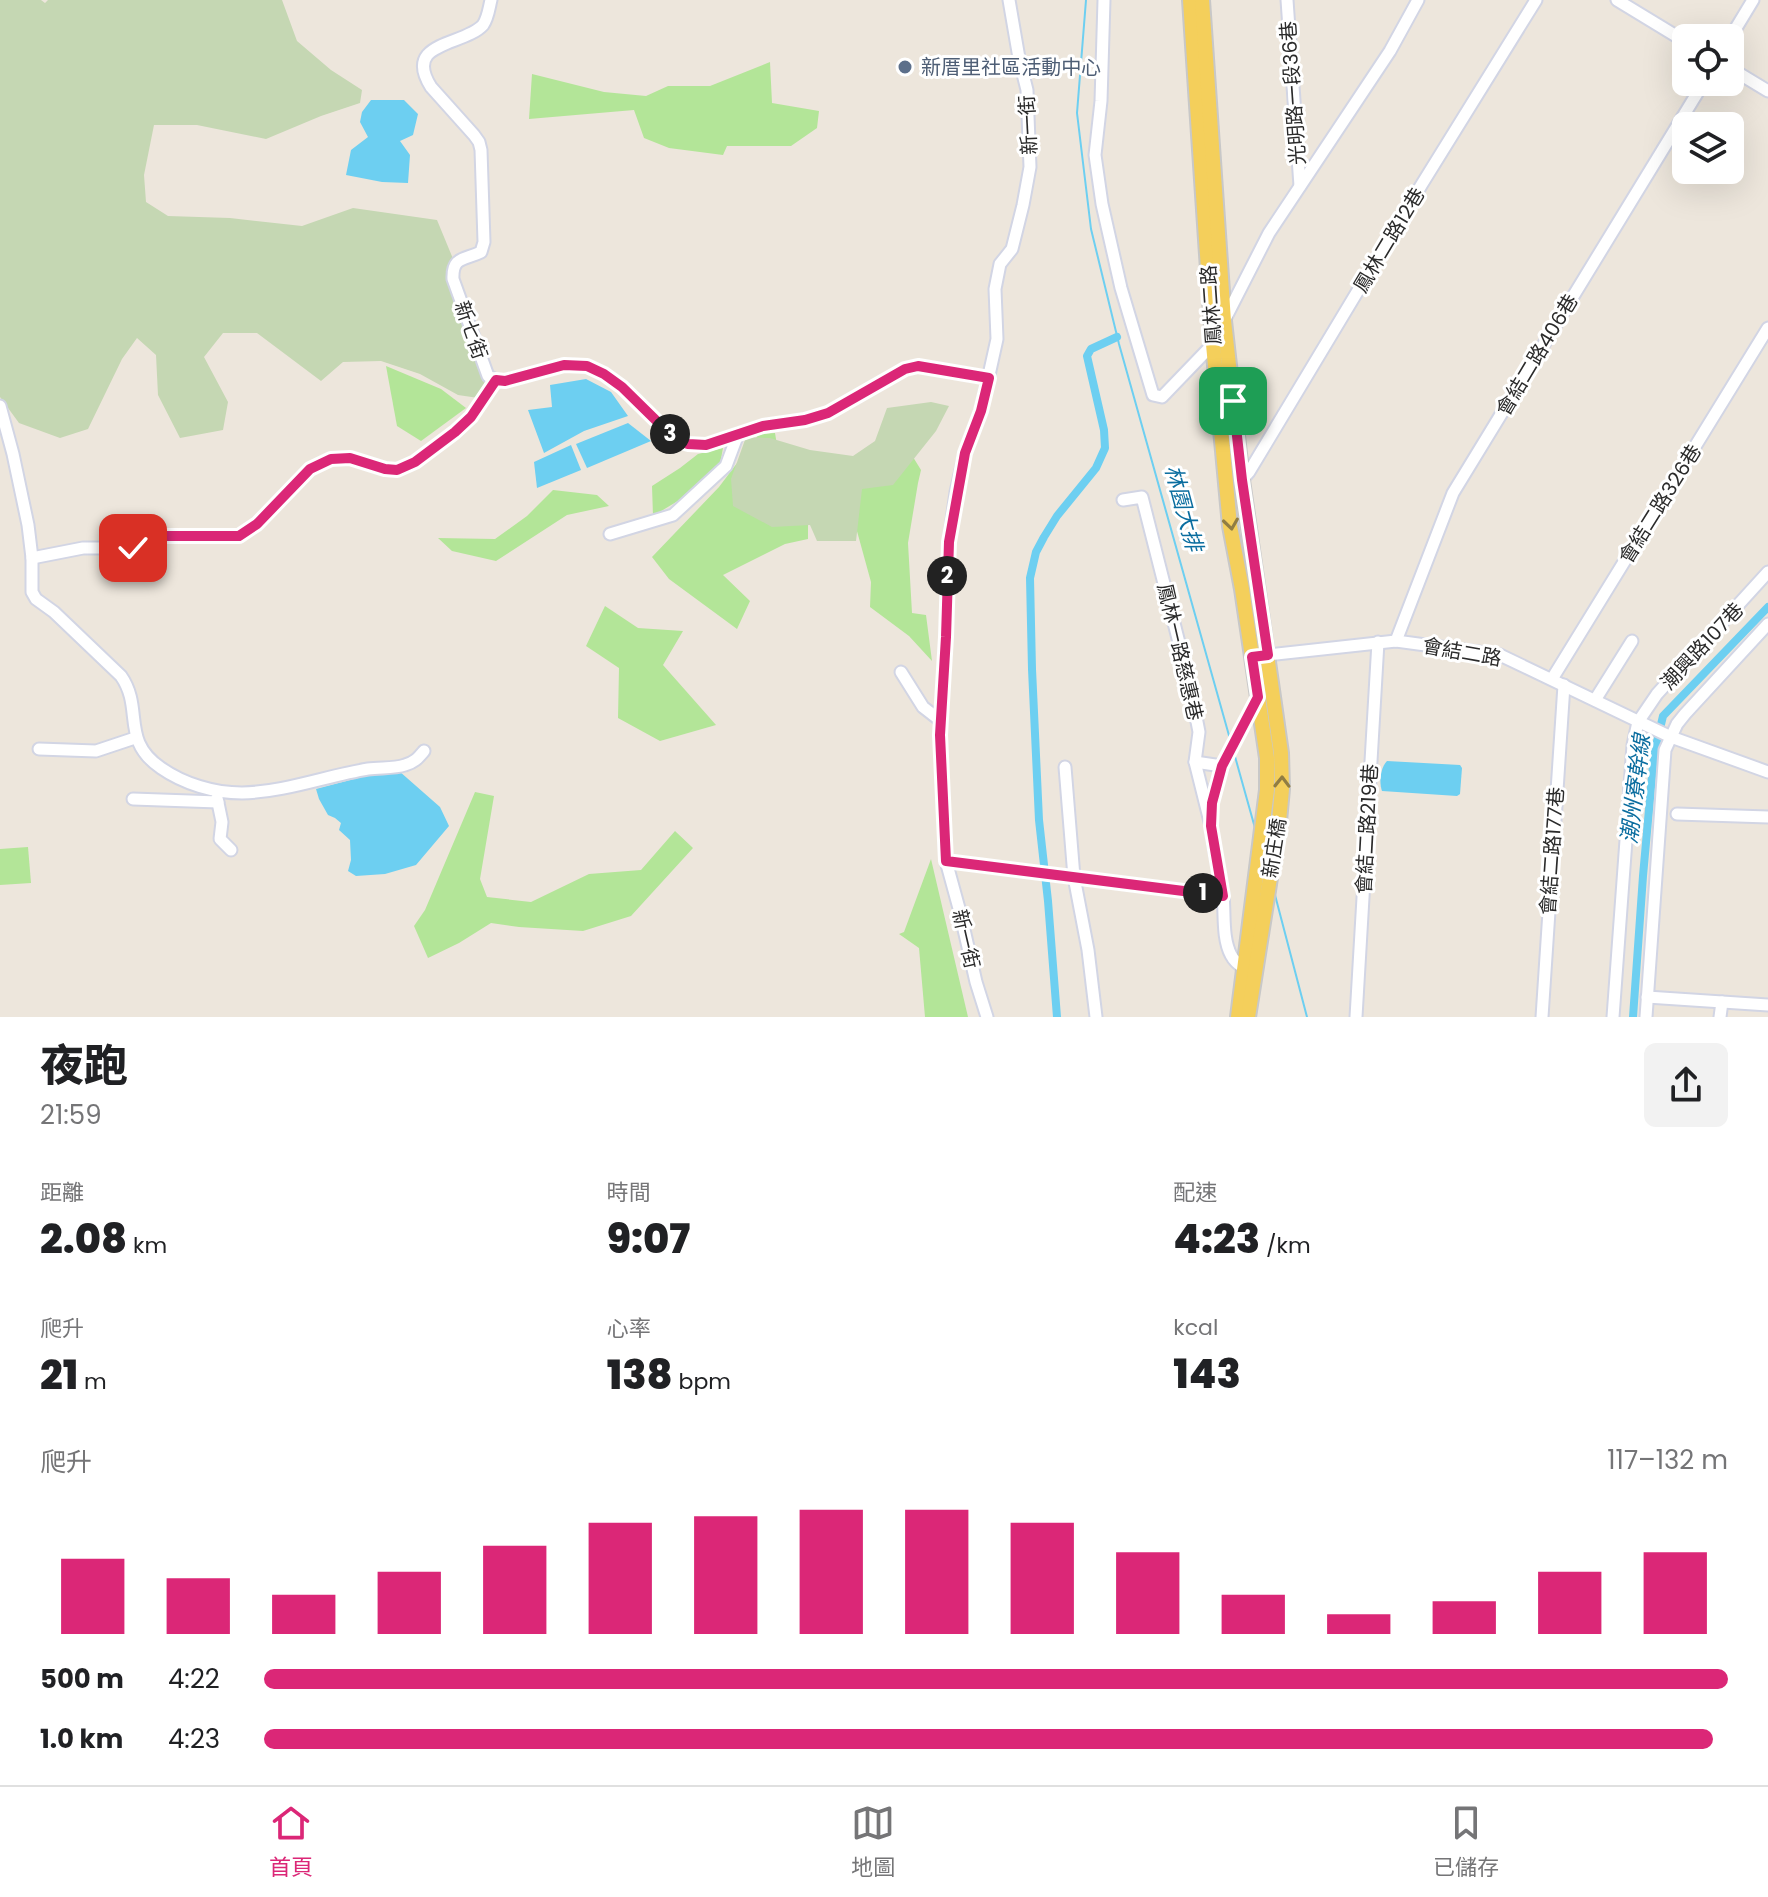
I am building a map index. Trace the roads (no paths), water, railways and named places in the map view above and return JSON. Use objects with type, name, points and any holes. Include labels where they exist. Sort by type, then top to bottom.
[{"type":"main road","name":"鳳林二路","points":[[1190,0],[1213,344],[1230,526],[1258,697],[1270,728]]},
{"type":"main road","name":"鳳林二路","points":[[1202,0],[1224,321],[1242,480],[1268,655],[1270,728]]},
{"type":"main road","name":"新庄橋","points":[[1250,969],[1279,821],[1282,789],[1281,753],[1270,728]]},
{"type":"main road","points":[[1238,1017],[1250,969]]},
{"type":"main road","points":[[1248,1017],[1250,969]]},
{"type":"street","name":"新七街","points":[[491,0],[483,25],[433,49],[425,63],[426,79],[431,87],[474,135],[481,150],[483,248],[477,254],[460,259],[454,267],[453,279],[488,376],[505,381],[564,365],[587,366],[622,387],[676,440],[706,445],[763,426],[828,413],[905,369],[918,366],[989,378]]},
{"type":"street","name":"新一街","points":[[987,1017],[946,861],[940,735],[949,542],[965,453],[981,411],[997,339],[995,289],[1000,264],[1012,249],[1030,167],[1027,90],[1009,0]]},
{"type":"street","points":[[1104,0],[1101,101],[1095,155],[1102,204],[1121,288],[1153,395],[1162,397],[1213,344]]},
{"type":"street","name":"光明路一段36巷","points":[[1287,0],[1300,186]]},
{"type":"street","points":[[1224,321],[1269,233],[1390,51],[1418,0]]},
{"type":"street","name":"鳳林二路12巷","points":[[1242,480],[1536,0]]},
{"type":"street","points":[[1617,0],[1672,33]]},
{"type":"street","points":[[1738,24],[1753,0]]},
{"type":"street","points":[[1744,76],[1768,91]]},
{"type":"street","name":"會結二路406巷","points":[[1396,641],[1453,493],[1695,96]]},
{"type":"street","name":"會結二路326巷","points":[[1552,679],[1768,328]]},
{"type":"street","points":[[32,558],[83,548],[133,548],[164,536],[239,536],[257,524],[310,469],[331,459],[350,458],[397,470],[415,462],[471,417],[496,380]]},
{"type":"street","points":[[0,406],[28,525],[32,592],[108,663],[128,686],[135,738],[143,752],[161,768],[200,787],[241,793],[293,786],[369,769],[403,766],[416,761],[424,751]]},
{"type":"street","points":[[610,534],[673,515],[726,466],[738,434]]},
{"type":"street","name":"鳳林一路慈惠巷","points":[[1123,500],[1142,497],[1190,686],[1199,732],[1195,762],[1211,826]]},
{"type":"street","name":"潮興路107巷","points":[[1641,723],[1657,694],[1768,572]]},
{"type":"street","points":[[1646,1017],[1665,750],[1670,736],[1685,714],[1768,624]]},
{"type":"street","name":"會結二路","points":[[1252,657],[1396,641],[1500,655],[1670,736]]},
{"type":"street","points":[[1595,700],[1632,641]]},
{"type":"street","name":"會結二路219巷","points":[[1356,1017],[1378,642]]},
{"type":"street","points":[[901,672],[923,707],[941,721]]},
{"type":"street","name":"會結二路177巷","points":[[1542,1017],[1564,685]]},
{"type":"street","points":[[1250,969],[1239,965],[1231,955],[1226,939],[1223,896],[1211,826],[1212,803],[1222,766],[1258,697]]},
{"type":"street","points":[[1613,1017],[1633,745],[1641,723]]},
{"type":"street","points":[[1670,736],[1768,772]]},
{"type":"street","points":[[39,749],[96,751],[135,738]]},
{"type":"street","points":[[1195,762],[1222,766]]},
{"type":"street","points":[[1065,767],[1074,877],[1088,950],[1096,1017]]},
{"type":"street","points":[[215,790],[222,822],[220,839],[231,850]]},
{"type":"street","points":[[133,799],[218,802]]},
{"type":"street","points":[[1677,814],[1768,817]]},
{"type":"street","points":[[946,861],[1223,896]]},
{"type":"street","points":[[1647,997],[1768,1005]]},
{"type":"street","points":[[1720,1017],[1722,1002]]},
{"type":"water","points":[[371,100],[404,100],[418,114],[413,135],[400,141],[410,155],[408,183],[346,175],[351,150],[368,137],[360,122],[362,112]]},
{"type":"water","points":[[586,379],[611,392],[628,416],[584,431],[544,453],[528,410],[552,407],[550,385]]},
{"type":"water","points":[[628,423],[651,441],[587,468],[576,444]]},
{"type":"water","points":[[571,445],[581,470],[537,488],[534,462]]},
{"type":"water","points":[[1387,761],[1460,765],[1460,794],[1382,791],[1381,776]]},
{"type":"water","points":[[399,771],[440,807],[449,826],[416,865],[385,874],[356,876],[348,871],[350,840],[339,830],[341,823],[328,815],[316,789],[377,773]]},
{"type":"waterway","name":"林園大排","points":[[1086,0],[1077,113],[1091,229],[1119,344],[1230,739]]},
{"type":"waterway","points":[[1057,1017],[1039,820],[1030,578],[1036,552],[1044,537],[1096,468],[1105,448],[1104,430],[1087,356],[1091,349],[1117,337]]},
{"type":"waterway","name":"潮州寮幹線","points":[[1633,1017],[1654,754],[1663,716],[1768,607]]},
{"type":"waterway","name":"林園大排","points":[[1234,753],[1255,828]]},
{"type":"waterway","name":"林園大排","points":[[1275,895],[1307,1017]]},
{"type":"place","name":"新厝里社區活動中心","points":[[905,67]]}]
